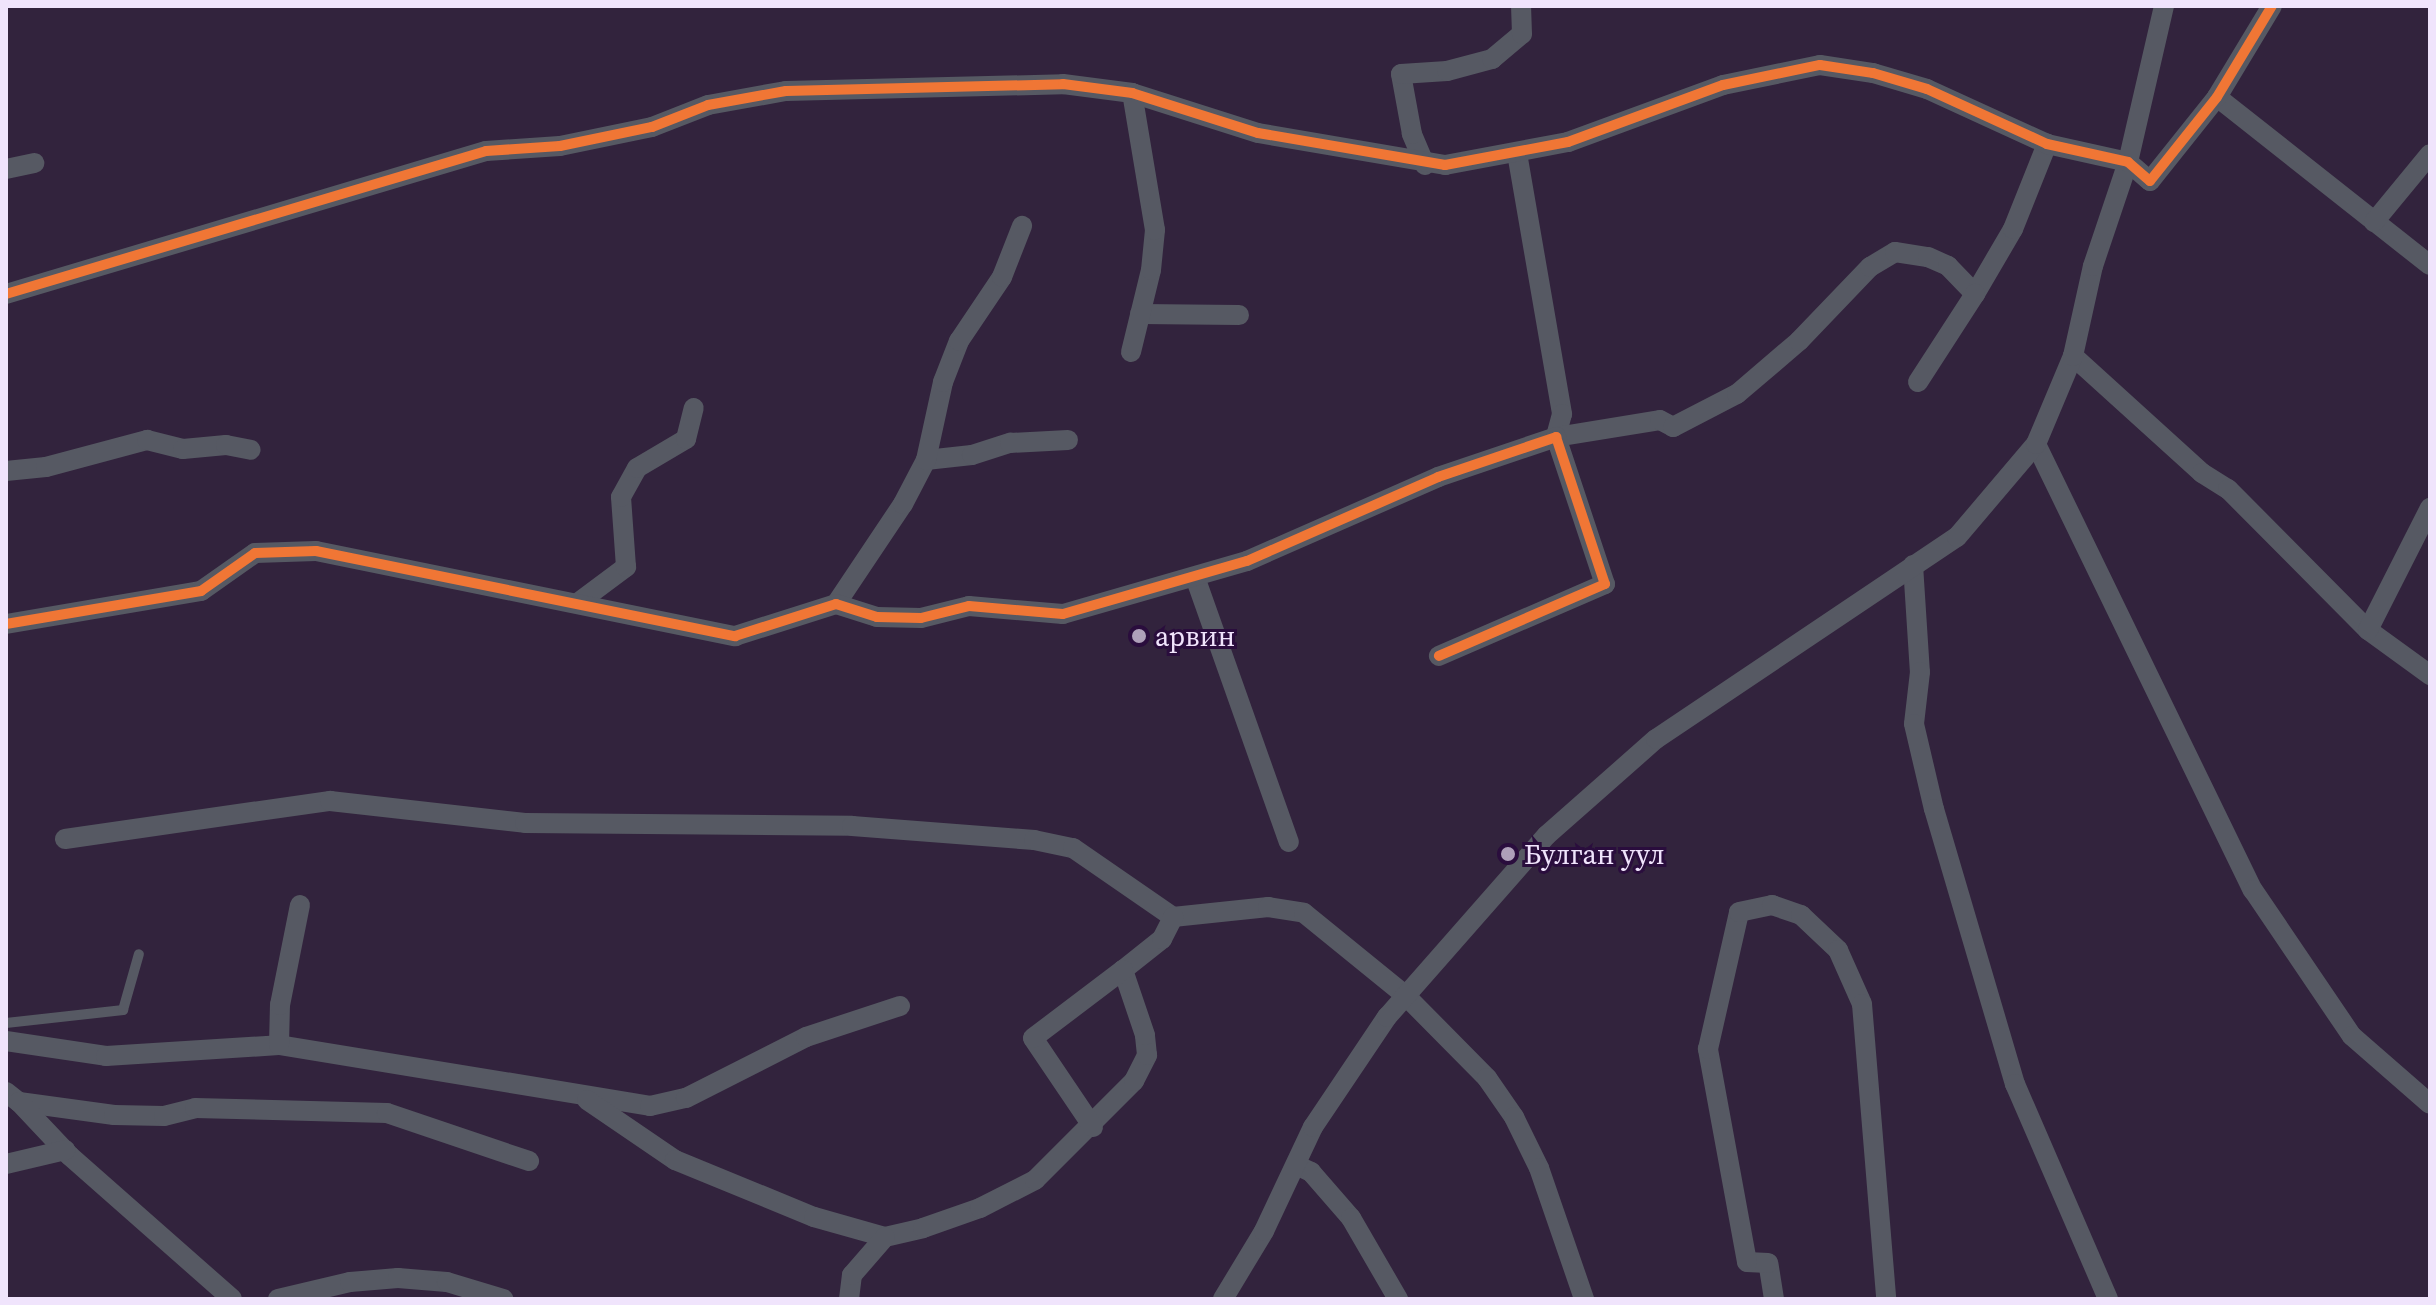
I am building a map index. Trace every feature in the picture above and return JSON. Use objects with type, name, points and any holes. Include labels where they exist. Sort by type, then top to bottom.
[{"type":"street","points":[[1425,165],[1412,134],[1401,74],[1447,71],[1492,59],[1522,34],[1521,6]]},
{"type":"street","points":[[1223,1299],[1296,1165],[1313,1127],[1405,995],[1547,835],[1624,764],[1957,537],[2036,444],[2073,356],[2093,266],[2128,162],[2164,6]]},
{"type":"street","points":[[6,294],[486,151],[560,146],[652,127],[708,105],[786,91],[898,92],[985,83],[1063,84],[1132,93],[1258,133],[1425,165],[1517,153],[1568,142],[1723,85],[1820,65],[1873,73],[1927,89],[2047,144],[2128,162],[2150,181],[2217,97],[2272,6]]},
{"type":"street","points":[[1131,352],[1155,230],[1132,93]]},
{"type":"street","points":[[2217,97],[2430,265]]},
{"type":"street","points":[[1918,382],[2013,229],[2047,144]]},
{"type":"street","points":[[1439,656],[1605,584],[1556,437],[1562,414],[1517,153]]},
{"type":"street","points":[[2374,222],[2430,154]]},
{"type":"street","points":[[6,169],[34,163]]},
{"type":"street","points":[[836,604],[926,460],[943,382],[959,341],[1002,277],[1022,226]]},
{"type":"street","points":[[6,624],[201,591],[255,553],[316,551],[735,636],[836,604],[877,617],[921,618],[969,606],[1063,614],[1247,561],[1438,477],[1556,437],[1660,420],[1673,427],[1737,394],[1799,341],[1870,267],[1895,252],[1928,257],[1948,266],[1975,294]]},
{"type":"street","points":[[1140,314],[1239,315]]},
{"type":"street","points":[[2073,356],[2202,473],[2228,489],[2368,630],[2430,675]]},
{"type":"street","points":[[579,602],[626,567],[621,497],[637,468],[686,439],[694,408]]},
{"type":"street","points":[[6,471],[46,467],[147,440],[183,449],[226,445],[251,450]]},
{"type":"street","points":[[926,460],[972,455],[1010,443],[1068,440]]},
{"type":"street","points":[[2036,444],[2253,890],[2352,1036],[2430,1104]]},
{"type":"street","points":[[2368,630],[2430,508]]},
{"type":"street","points":[[1913,565],[1920,672],[1914,724],[1934,809],[2015,1084],[2108,1299]]},
{"type":"street","points":[[1195,577],[1289,842]]},
{"type":"street","points":[[65,839],[330,801],[525,823],[852,826],[1034,840],[1073,848],[1173,917],[1268,907],[1304,913],[1405,995],[1487,1078],[1514,1117],[1539,1168],[1584,1299]]},
{"type":"street","points":[[279,1045],[280,1005],[300,905]]},
{"type":"street","points":[[1774,1299],[1768,1263],[1747,1262],[1708,1049],[1739,912],[1772,905],[1801,915],[1838,950],[1862,1004],[1886,1299]]},
{"type":"street","points":[[1093,1127],[1033,1038],[1162,939],[1173,917]]},
{"type":"street","points":[[849,1299],[852,1275],[885,1237],[980,1208],[1035,1180],[1093,1127],[1134,1081],[1147,1055],[1136,999],[1123,970]]},
{"type":"street","points":[[6,1041],[106,1056],[279,1045],[584,1098],[650,1106],[686,1098],[806,1037],[900,1006]]},
{"type":"street","points":[[12,1097],[65,1150],[232,1299]]},
{"type":"street","points":[[12,1097],[114,1115],[164,1116],[195,1108],[387,1113],[529,1161]]},
{"type":"street","points":[[584,1098],[675,1160],[814,1217],[885,1237]]},
{"type":"street","points":[[6,1164],[65,1150]]},
{"type":"street","points":[[1296,1165],[1311,1172],[1351,1218],[1398,1299]]},
{"type":"street","points":[[278,1299],[350,1282],[398,1278],[447,1282],[503,1299]]},
{"type":"lane","points":[[6,1023],[123,1010],[139,954]]},
{"type":"cycle path","points":[[6,294],[486,151],[560,146],[652,127],[708,105],[786,91],[1063,84],[1132,93],[1258,133],[1445,165],[1568,142],[1723,85],[1820,65],[1873,73],[1927,89],[2047,144],[2128,162],[2150,181],[2217,97],[2272,6]]},
{"type":"cycle path","points":[[6,624],[201,591],[255,553],[316,551],[735,636],[836,604],[877,617],[921,618],[969,606],[1063,614],[1247,561],[1438,477],[1556,437],[1605,584],[1439,656]]},
{"type":"place","name":"арвин","points":[[1139,636]]},
{"type":"place","name":"Булган уул","points":[[1508,854]]}]
